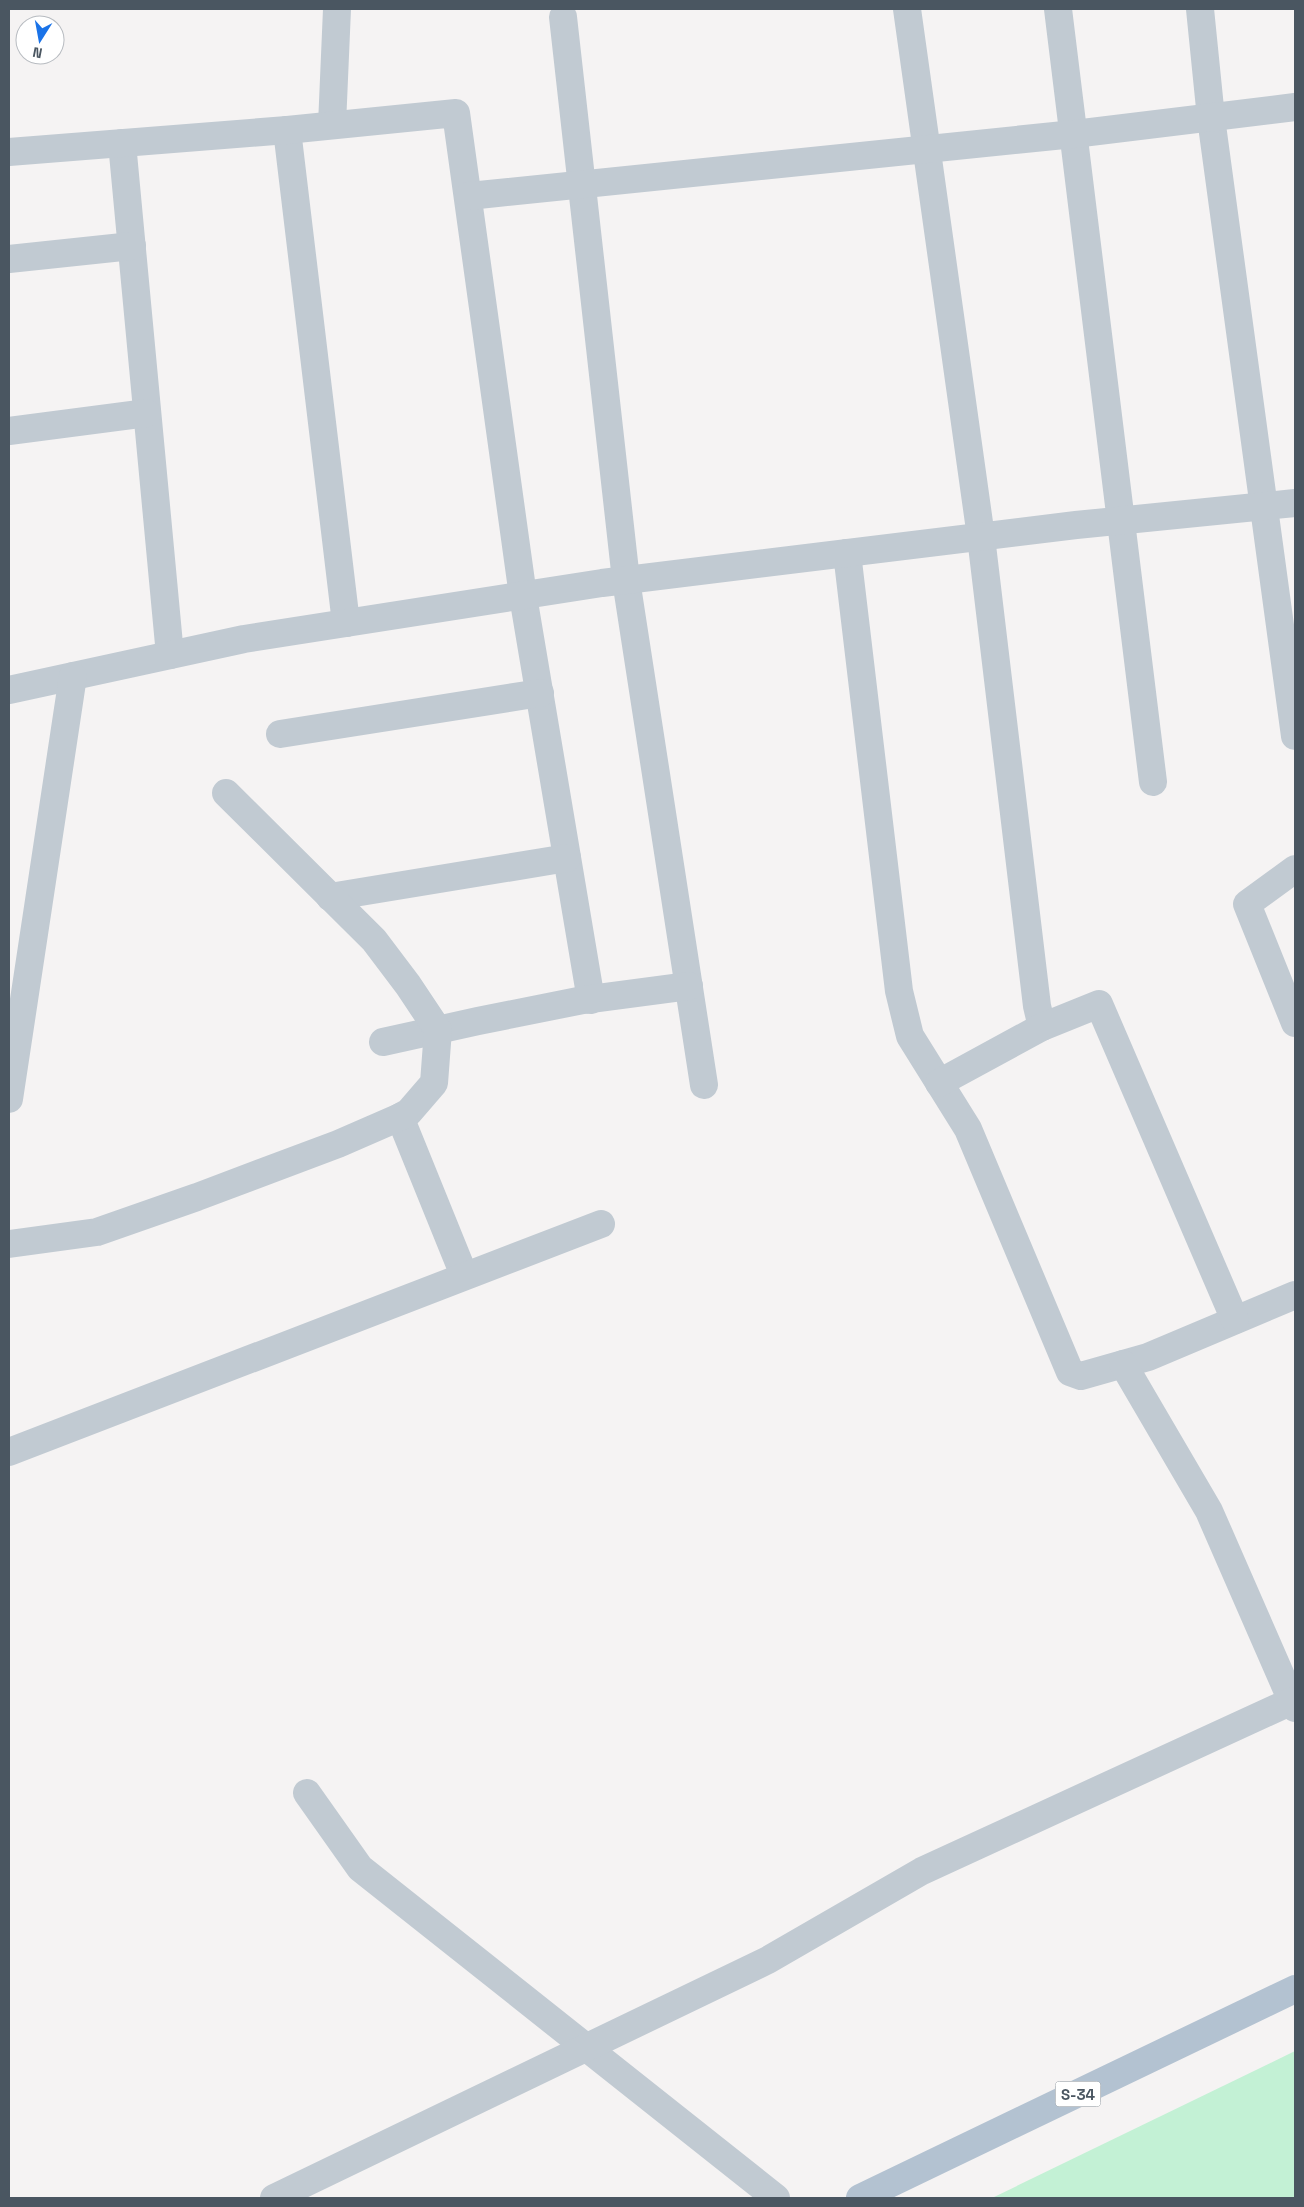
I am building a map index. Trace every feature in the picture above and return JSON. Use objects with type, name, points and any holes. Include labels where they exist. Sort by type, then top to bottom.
[{"type":"main road","name":"S-34","points":[[860,2198],[1295,1989]]},
{"type":"street","points":[[332,125],[337,9]]},
{"type":"street","points":[[906,9],[981,536],[1037,1006],[1042,1028]]},
{"type":"street","points":[[1058,9],[1153,782]]},
{"type":"street","points":[[1200,9],[1211,118],[1295,736]]},
{"type":"street","points":[[563,17],[626,580],[704,1086]]},
{"type":"street","points":[[469,196],[1074,134],[1295,107]]},
{"type":"street","points":[[9,152],[287,130],[456,113],[523,596],[591,1000]]},
{"type":"street","points":[[287,130],[346,624]]},
{"type":"street","points":[[122,143],[170,655]]},
{"type":"street","points":[[9,259],[132,246]]},
{"type":"street","points":[[9,431],[147,413]]},
{"type":"street","points":[[9,690],[244,639],[626,580],[981,536],[1295,503]]},
{"type":"street","points":[[847,553],[899,991],[910,1036],[968,1129],[1070,1372],[1081,1376],[1148,1356],[1295,1295]]},
{"type":"street","points":[[9,1099],[73,676]]},
{"type":"street","points":[[280,734],[540,693]]},
{"type":"street","points":[[9,1244],[97,1232],[206,1194],[338,1144],[409,1112],[434,1082],[438,1030],[408,985],[374,940],[226,793]]},
{"type":"street","points":[[330,897],[567,858]]},
{"type":"street","points":[[1295,869],[1247,904],[1295,1023]]},
{"type":"street","points":[[383,1042],[591,1000],[689,986]]},
{"type":"street","points":[[939,1082],[1042,1028],[1099,1004],[1235,1320]]},
{"type":"street","points":[[400,1117],[464,1276]]},
{"type":"street","points":[[9,1452],[601,1224]]},
{"type":"street","points":[[274,2198],[768,1960],[922,1870],[1294,1705],[1209,1511],[1123,1364]]},
{"type":"street","points":[[307,1793],[360,1868],[776,2198]]},
{"type":"green space","points":[[1295,2051],[1295,2198],[992,2198]]}]
